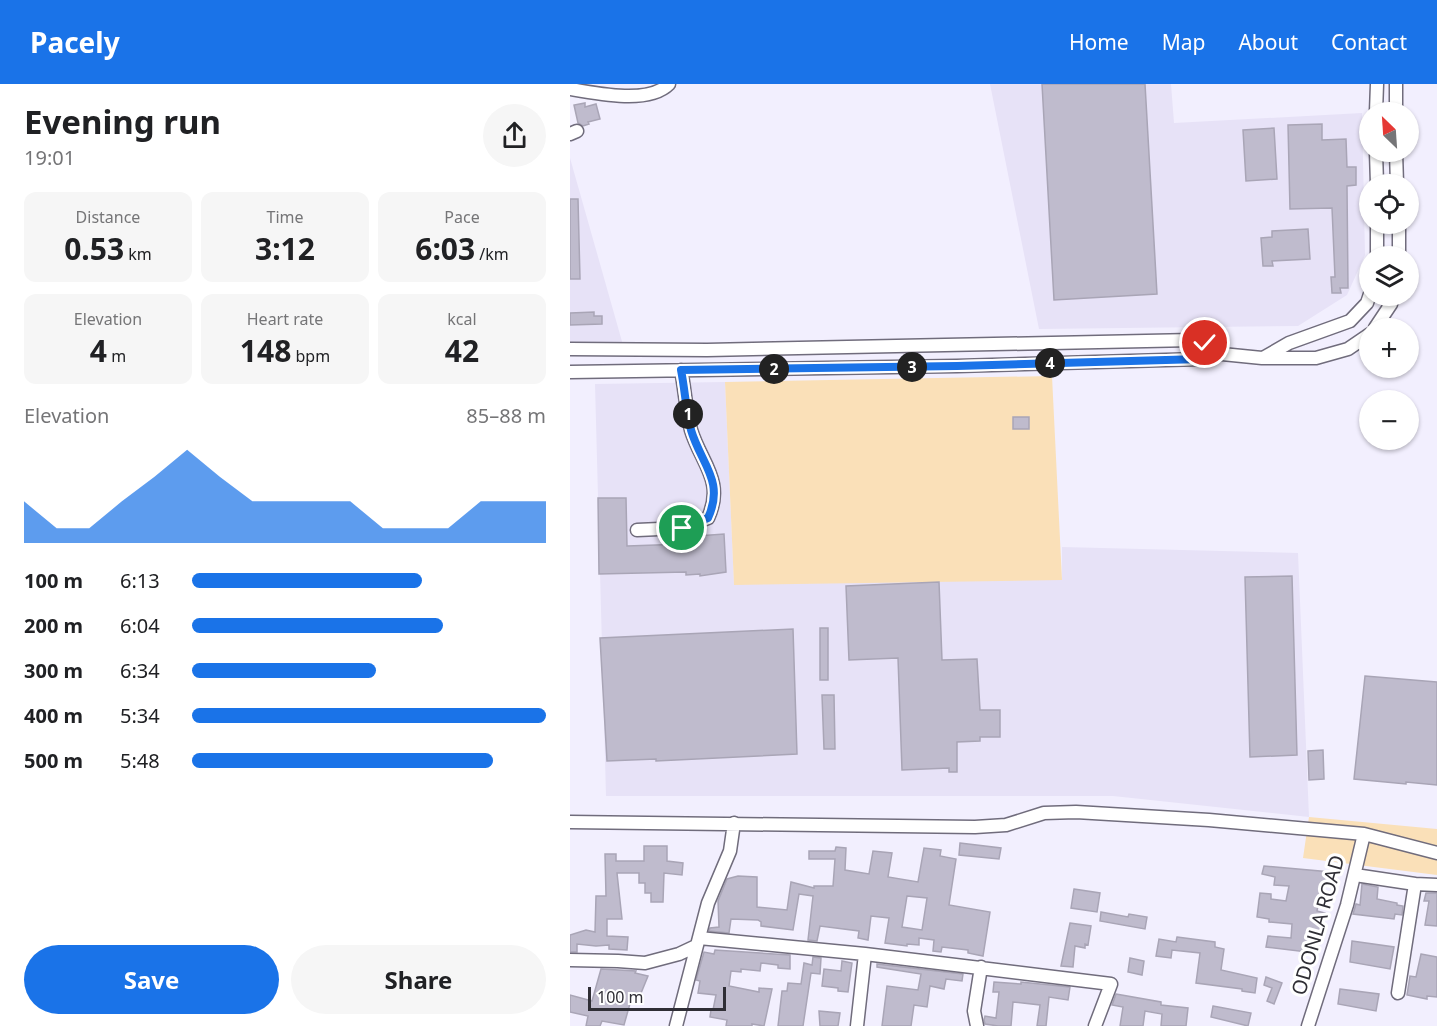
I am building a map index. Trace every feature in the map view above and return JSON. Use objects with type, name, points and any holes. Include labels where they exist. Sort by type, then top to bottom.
[{"type":"street","points":[[570,89],[627,96],[646,95],[664,89],[669,84]]},
{"type":"street","points":[[1376,102],[1377,84]]},
{"type":"street","points":[[1396,84],[1396,102]]},
{"type":"street","points":[[1262,358],[1289,343],[1350,321],[1364,306]]},
{"type":"street","points":[[570,349],[707,350],[1194,340],[1205,343],[1212,353]]},
{"type":"street","points":[[570,372],[957,366],[1201,359],[1212,353],[1262,358],[1316,358],[1348,350],[1359,342]]},
{"type":"street","points":[[637,530],[682,528],[708,518],[713,506],[714,486],[710,470],[692,433],[681,370]]},
{"type":"street","points":[[570,822],[994,826],[1044,813],[1076,812],[1209,820],[1364,834],[1437,853]]},
{"type":"street","points":[[676,1026],[712,888],[730,851],[734,824]]},
{"type":"street","name":"ODONLA ROAD","points":[[1308,1026],[1355,874],[1364,834]]},
{"type":"street","points":[[1355,874],[1415,884],[1437,885]]},
{"type":"street","points":[[1398,993],[1415,884]]},
{"type":"street","points":[[570,960],[645,963],[679,954],[697,942],[865,954],[1111,984],[1095,1026]]},
{"type":"street","points":[[679,954],[690,966]]},
{"type":"street","points":[[857,1026],[865,954]]},
{"type":"street","points":[[977,1026],[974,1011],[981,967]]},
{"type":"shaded area","points":[[990,84],[1171,84],[1174,123],[1359,113],[1359,162],[1363,162],[1363,174],[1359,174],[1359,234],[1365,234],[1365,246],[1359,246],[1359,268],[1347,295],[1298,326],[1039,329]]},
{"type":"shaded area","points":[[570,158],[623,345],[570,349]]},
{"type":"shaded area","points":[[1052,376],[1062,580],[734,585],[725,382]]},
{"type":"shaded area","points":[[725,382],[734,584],[1062,579],[1062,547],[1298,553],[1309,817],[1113,796],[606,796],[595,384]]},
{"type":"shaded area","points":[[1309,817],[1437,829],[1437,875],[1303,858]]},
{"type":"building","points":[[1042,84],[1145,84],[1157,294],[1054,300]]},
{"type":"building","points":[[585,103],[585,107],[596,104],[600,119],[583,126],[578,123],[574,105]]},
{"type":"building","points":[[1322,124],[1322,140],[1346,139],[1347,167],[1356,167],[1356,185],[1347,186],[1348,288],[1340,288],[1341,293],[1332,293],[1331,277],[1335,277],[1332,208],[1290,209],[1288,125]]},
{"type":"building","points":[[1274,128],[1277,179],[1246,181],[1243,130]]},
{"type":"building","points":[[570,199],[578,199],[580,279],[570,279]]},
{"type":"building","points":[[1308,229],[1310,259],[1272,261],[1273,266],[1263,266],[1261,238],[1272,237],[1272,231]]},
{"type":"building","points":[[594,312],[594,316],[602,316],[602,324],[570,325],[570,313]]},
{"type":"building","points":[[1013,417],[1029,417],[1029,429],[1013,429]]},
{"type":"building","points":[[598,498],[626,498],[627,546],[685,544],[684,537],[724,534],[726,572],[700,576],[700,574],[686,575],[686,572],[599,574]]},
{"type":"building","points":[[1292,576],[1297,755],[1250,757],[1245,577]]},
{"type":"building","points":[[939,582],[942,660],[977,659],[980,710],[1000,710],[1000,737],[980,737],[980,741],[957,742],[957,772],[949,772],[949,768],[902,770],[898,658],[849,660],[846,586]]},
{"type":"building","points":[[820,628],[828,628],[828,680],[820,680]]},
{"type":"building","points":[[793,629],[797,754],[656,761],[656,759],[607,761],[600,638]]},
{"type":"building","points":[[1365,676],[1437,682],[1437,785],[1354,779]]},
{"type":"building","points":[[822,695],[834,695],[835,749],[824,749]]},
{"type":"building","points":[[1323,750],[1324,779],[1309,780],[1308,751]]},
{"type":"building","points":[[960,843],[1001,848],[999,859],[959,855]]},
{"type":"building","points":[[644,846],[667,846],[667,861],[683,863],[682,875],[664,873],[663,902],[651,902],[651,893],[645,893],[645,883],[639,883],[639,873],[617,873],[622,919],[607,919],[607,936],[628,937],[627,950],[609,949],[609,945],[577,944],[577,952],[570,952],[570,935],[586,930],[595,932],[596,896],[606,896],[605,854],[616,854],[616,861],[644,861]]},
{"type":"building","points":[[836,847],[846,848],[845,870],[869,874],[873,851],[892,853],[888,877],[918,882],[924,848],[941,850],[940,856],[956,859],[949,905],[990,912],[983,956],[968,953],[968,950],[942,947],[941,952],[933,951],[934,940],[919,938],[919,945],[885,943],[889,918],[871,916],[868,940],[858,938],[859,931],[820,926],[817,941],[808,940],[813,896],[799,894],[793,930],[761,926],[758,920],[731,919],[729,933],[709,931],[710,928],[719,927],[718,901],[727,879],[738,876],[757,877],[757,907],[787,910],[791,882],[814,888],[814,886],[833,886],[835,859],[809,859],[809,851],[835,851]],"holes":[[[907,896],[927,898],[922,930],[902,927]]]},
{"type":"building","points":[[1264,866],[1331,872],[1329,886],[1322,885],[1317,911],[1325,913],[1320,933],[1311,931],[1307,952],[1266,947],[1268,936],[1291,938],[1292,924],[1269,922],[1269,919],[1257,917],[1260,893],[1271,894],[1271,899],[1286,901],[1289,886],[1274,885],[1275,877],[1262,874]]},
{"type":"building","points":[[1362,884],[1378,887],[1377,899],[1403,906],[1402,915],[1395,914],[1394,919],[1353,914],[1356,904],[1360,905]]},
{"type":"building","points":[[1074,889],[1100,893],[1097,912],[1071,908]]},
{"type":"building","points":[[1426,893],[1437,893],[1437,926],[1425,925],[1429,901],[1424,901]]},
{"type":"building","points":[[1101,912],[1128,917],[1129,914],[1147,917],[1145,929],[1100,921]]},
{"type":"building","points":[[1070,923],[1091,926],[1088,945],[1085,944],[1085,948],[1075,946],[1073,967],[1061,966]]},
{"type":"building","points":[[1177,937],[1215,942],[1215,947],[1224,949],[1221,970],[1257,978],[1255,993],[1196,983],[1200,953],[1172,950],[1171,958],[1156,956],[1159,939],[1176,942]]},
{"type":"building","points":[[1352,941],[1394,947],[1390,969],[1350,962]]},
{"type":"building","points":[[715,950],[790,955],[790,969],[761,963],[760,971],[741,969],[741,972],[731,971],[729,986],[759,992],[759,988],[772,989],[764,1026],[752,1024],[752,1026],[726,1026],[727,1020],[710,1017],[716,995],[698,993],[700,981],[696,980],[704,952],[714,954]]},
{"type":"building","points":[[1421,954],[1437,957],[1437,997],[1427,996],[1427,999],[1407,995],[1410,976],[1416,977]]},
{"type":"building","points":[[813,957],[821,958],[820,974],[811,973],[803,1026],[778,1026],[782,991],[787,991],[788,983],[801,984],[804,963],[812,965]]},
{"type":"building","points":[[1130,958],[1144,961],[1142,975],[1128,972]]},
{"type":"building","points":[[842,961],[852,963],[848,992],[822,986],[824,969],[841,971]]},
{"type":"building","points":[[877,964],[963,974],[962,981],[946,979],[944,989],[930,986],[927,1007],[914,1005],[911,1026],[882,1026],[887,986],[918,990],[921,974],[877,967]]},
{"type":"building","points":[[601,969],[636,971],[635,973],[648,976],[637,1003],[631,1000],[624,1025],[602,1021],[600,1026],[586,1026],[588,1016],[570,1012],[570,995],[592,1001]]},
{"type":"building","points":[[1266,977],[1282,983],[1274,1004],[1267,1001],[1272,988],[1264,985]]},
{"type":"building","points":[[994,982],[1070,987],[1068,1000],[1049,997],[1046,1026],[1037,1026],[1040,1005],[1013,1002],[1011,1026],[998,1026],[985,1024],[984,1020],[985,1016],[996,1018],[999,992],[993,992]]},
{"type":"building","points":[[1340,989],[1379,994],[1376,1011],[1338,1004]]},
{"type":"building","points":[[1116,994],[1161,1002],[1161,1005],[1188,1008],[1186,1026],[1161,1026],[1162,1014],[1145,1011],[1143,1026],[1120,1026],[1123,1007],[1112,1005]]},
{"type":"building","points":[[1213,1006],[1251,1013],[1248,1026],[1211,1017]]},
{"type":"building","points":[[819,1011],[840,1013],[838,1026],[820,1026]]},
{"type":"route","points":[[682,528],[708,518],[713,506],[714,486],[710,470],[692,433],[681,370],[957,366],[1201,359],[1212,353],[1205,343]]}]
